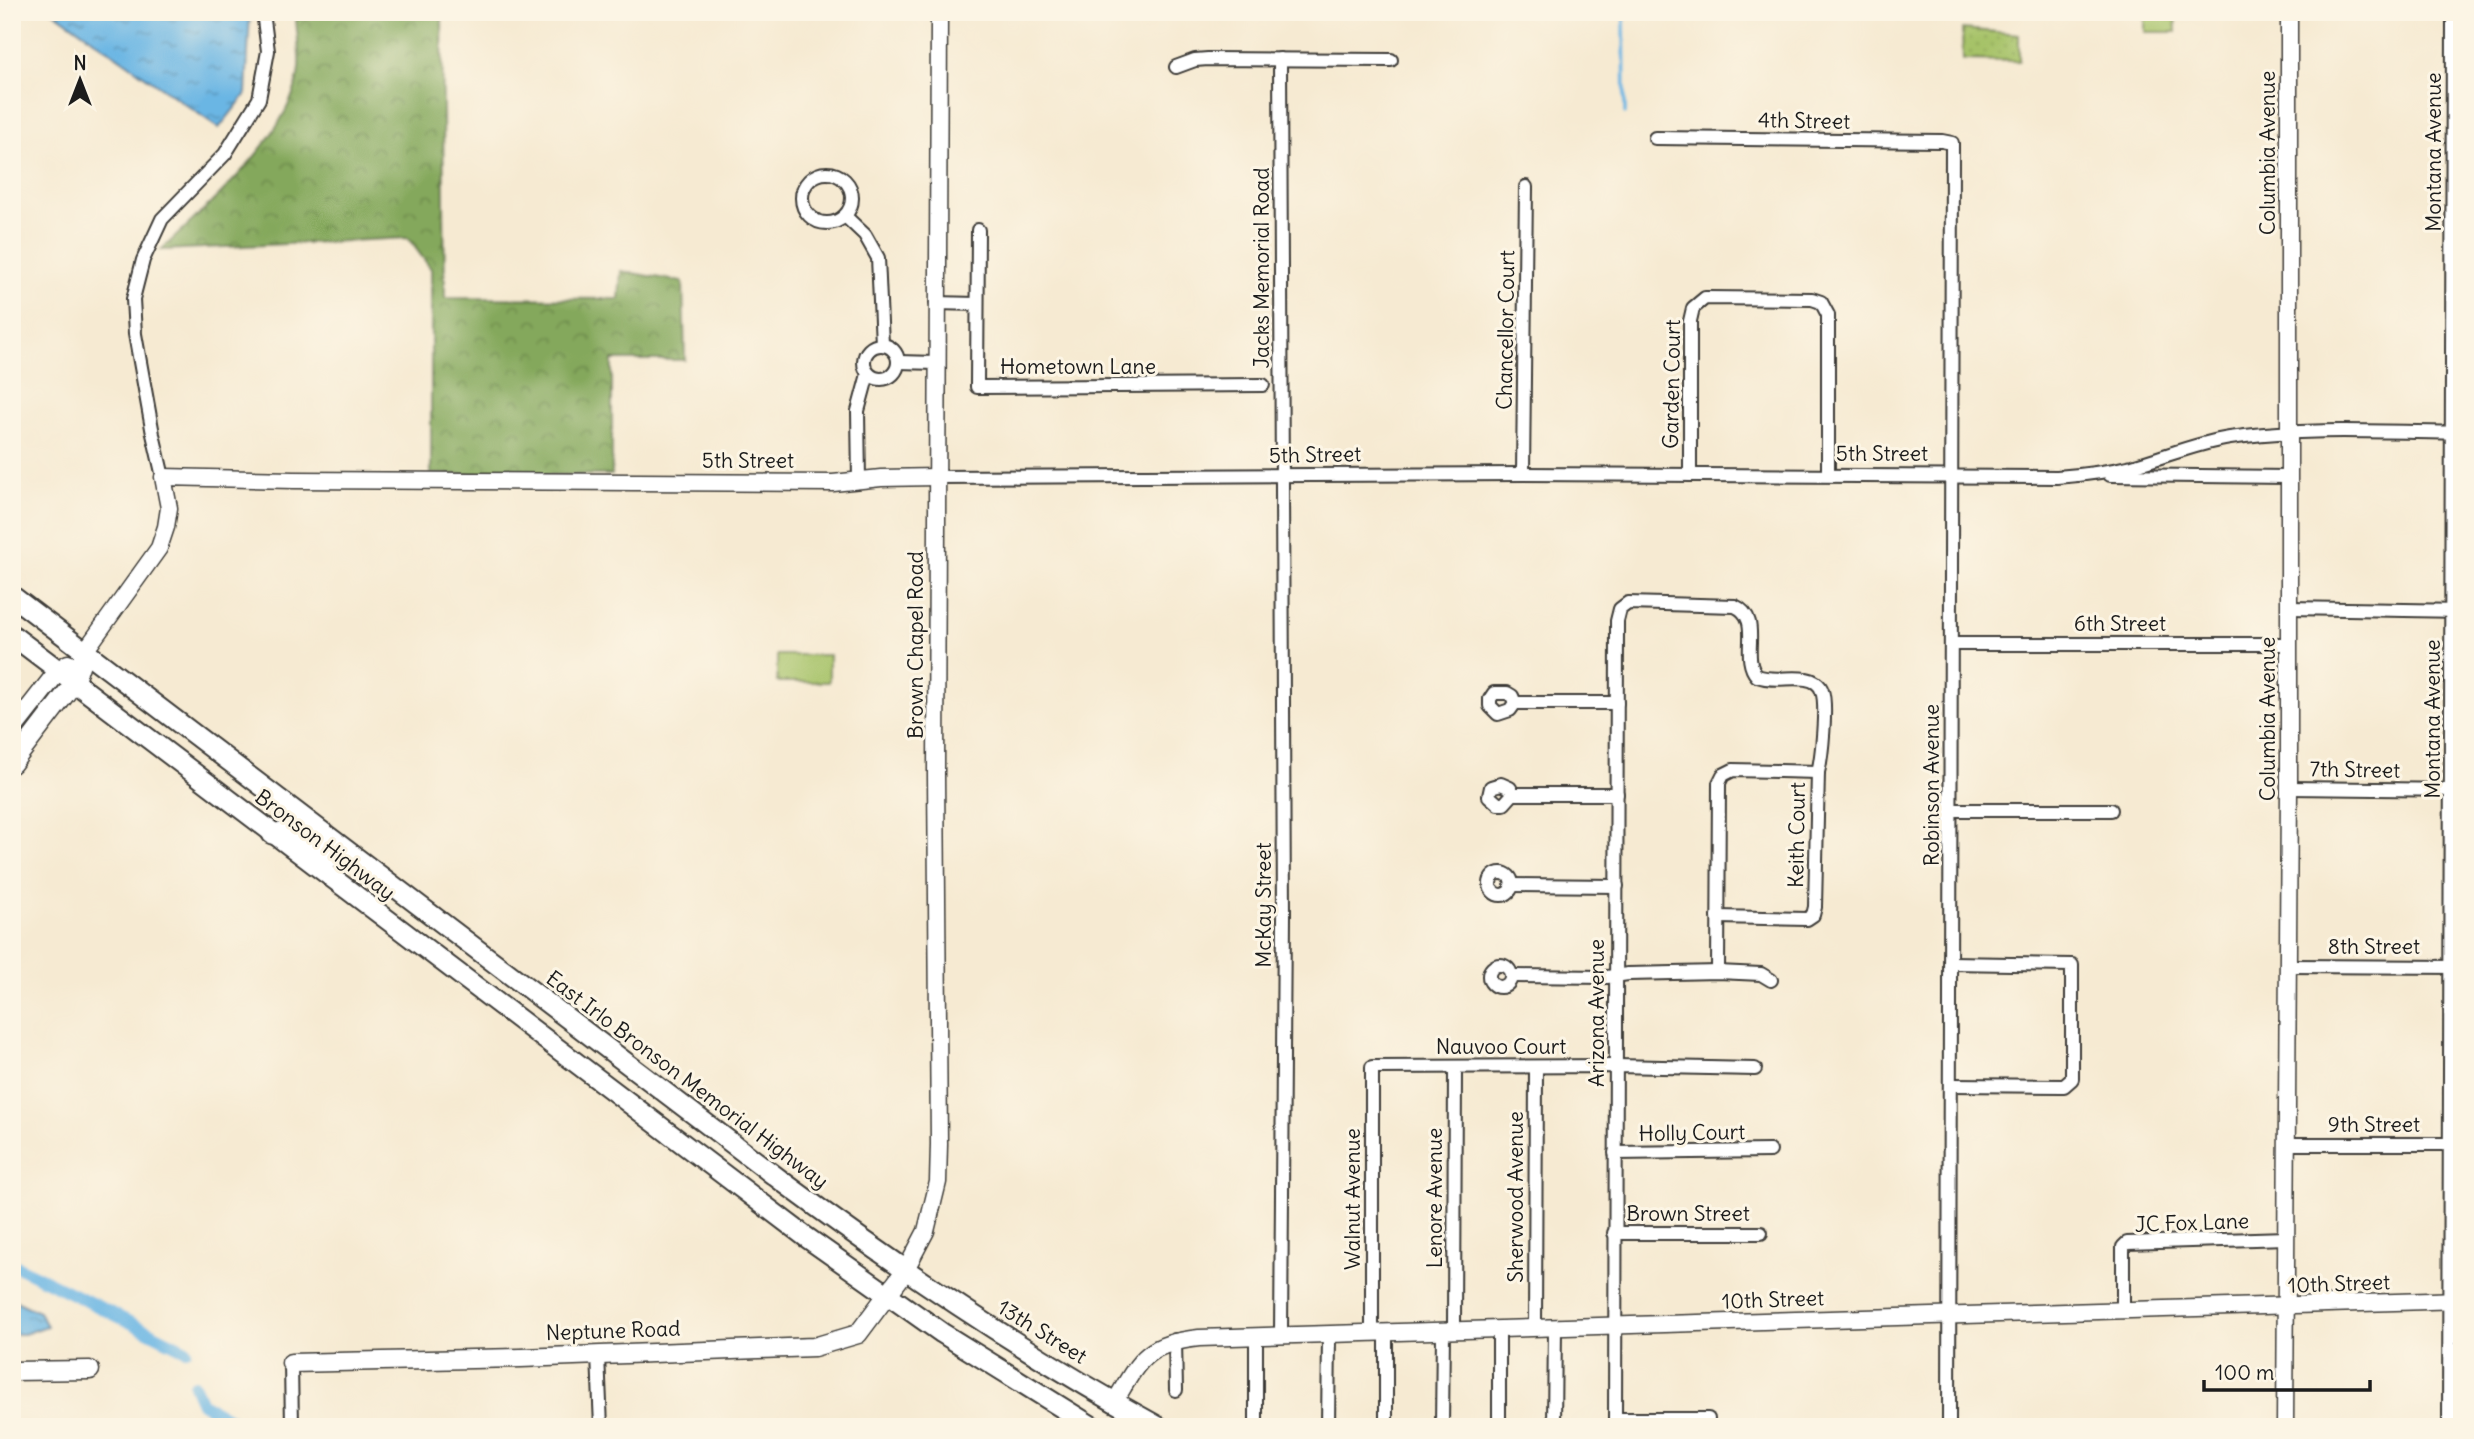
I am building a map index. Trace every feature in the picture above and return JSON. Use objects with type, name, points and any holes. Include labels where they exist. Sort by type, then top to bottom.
[{"type":"highway","name":"Bronson Highway","points":[[12,596],[443,924]]},
{"type":"highway","name":"Bronson Highway","points":[[12,635],[888,1297]]},
{"type":"highway","points":[[272,834],[292,831],[329,854],[369,868]]},
{"type":"highway","name":"East Irlo Bronson Memorial Highway","points":[[443,924],[905,1271]]},
{"type":"highway","points":[[432,954],[471,969],[497,965]]},
{"type":"highway","points":[[477,989],[491,984],[508,986],[563,1026],[584,1030]]},
{"type":"highway","name":"13th Street","points":[[905,1271],[1114,1403],[1159,1427]]},
{"type":"highway","points":[[888,1297],[999,1370],[1093,1427]]},
{"type":"main road","points":[[12,730],[58,670],[85,652]]},
{"type":"main road","points":[[12,764],[74,683],[85,652]]},
{"type":"main road","name":"Neptune Road","points":[[291,1363],[814,1347],[858,1334],[905,1271]]},
{"type":"main road","points":[[12,1371],[90,1370]]},
{"type":"street","points":[[85,652],[159,548],[169,508],[135,334],[133,299],[143,260],[162,219],[225,154],[259,99],[268,51],[263,12]]},
{"type":"street","name":"Brown Chapel Road","points":[[905,1271],[926,1231],[938,1182],[936,303],[939,12]]},
{"type":"street","name":"Columbia Avenue","points":[[2285,1427],[2289,788],[2289,12]]},
{"type":"street","name":"Montana Avenue","points":[[2449,1427],[2456,1300],[2457,967],[2457,154],[2453,12]]},
{"type":"street","points":[[1176,67],[1195,60],[1391,60]]},
{"type":"street","name":"Jacks Memorial Road","points":[[1280,60],[1283,477]]},
{"type":"street","name":"4th Street","points":[[1654,138],[1942,141],[1952,144]]},
{"type":"street","name":"Robinson Avenue","points":[[1949,1427],[1952,144]]},
{"type":"street","points":[[832,172],[846,180],[853,194],[850,210],[845,216],[829,223],[812,218],[802,204],[804,186],[816,174],[832,172]]},
{"type":"street","name":"Chancellor Court","points":[[1523,474],[1526,187]]},
{"type":"street","points":[[845,216],[865,235],[878,258],[882,344]]},
{"type":"street","name":"Hometown Lane","points":[[978,230],[977,387],[1263,385]]},
{"type":"street","name":"Garden Court","points":[[1690,475],[1690,321],[1693,308],[1705,298],[1812,299],[1821,302],[1828,314],[1828,475]]},
{"type":"street","points":[[936,303],[977,304]]},
{"type":"street","points":[[882,344],[894,350],[898,362],[895,372],[888,378],[879,379],[868,374],[863,364],[866,353],[882,344]]},
{"type":"street","points":[[898,362],[937,363]]},
{"type":"street","points":[[859,481],[858,411],[868,374]]},
{"type":"street","name":"5th Street","points":[[163,477],[833,483],[937,477],[1523,474],[2057,477],[2092,474],[2132,466],[2208,442],[2249,436],[2289,433],[2457,433]]},
{"type":"street","points":[[2092,474],[2289,477]]},
{"type":"street","name":"McKay Street","points":[[1281,1335],[1283,477]]},
{"type":"street","name":"Arizona Avenue","points":[[1615,1423],[1617,621],[1620,610],[1628,603],[1727,605],[1742,609],[1750,620],[1751,667],[1757,676],[1777,679],[1806,678],[1817,683],[1823,692],[1823,754],[1818,772]]},
{"type":"street","points":[[2289,608],[2457,611]]},
{"type":"street","name":"6th Street","points":[[1952,643],[2289,644]]},
{"type":"street","points":[[1515,702],[1617,703]]},
{"type":"street","name":"Keith Court","points":[[1733,770],[1818,772],[1813,915],[1807,919],[1718,917],[1719,783],[1723,775],[1733,770]]},
{"type":"street","name":"7th Street","points":[[2289,788],[2457,790]]},
{"type":"street","points":[[1513,794],[1617,794]]},
{"type":"street","points":[[1952,810],[2111,810]]},
{"type":"street","points":[[1511,885],[1617,886]]},
{"type":"street","points":[[1718,917],[1718,972]]},
{"type":"street","points":[[1951,963],[2072,965],[2072,1079],[2064,1086],[1951,1085]]},
{"type":"street","name":"8th Street","points":[[2287,966],[2457,967]]},
{"type":"street","points":[[1511,976],[1718,972],[1761,974],[1771,981]]},
{"type":"street","name":"Nauvoo Court","points":[[1372,1066],[1755,1069]]},
{"type":"street","name":"Walnut Avenue","points":[[1372,1066],[1379,1332],[1386,1427]]},
{"type":"street","name":"Lenore Avenue","points":[[1442,1427],[1448,1331],[1455,1066]]},
{"type":"street","name":"Sherwood Avenue","points":[[1535,1328],[1536,1067]]},
{"type":"street","name":"9th Street","points":[[2286,1144],[2456,1144]]},
{"type":"street","name":"Holly Court","points":[[1615,1153],[1770,1152]]},
{"type":"street","name":"Brown Street","points":[[1614,1233],[1761,1233]]},
{"type":"street","name":"JC Fox Lane","points":[[2123,1311],[2123,1247],[2127,1243],[2286,1238]]},
{"type":"street","name":"10th Street","points":[[1114,1403],[1139,1362],[1157,1347],[1175,1340],[2456,1300]]},
{"type":"street","points":[[1554,1427],[1555,1327]]},
{"type":"street","points":[[1499,1329],[1499,1427]]},
{"type":"street","points":[[1328,1427],[1329,1334]]},
{"type":"street","points":[[1256,1336],[1256,1421]]},
{"type":"street","points":[[1175,1340],[1176,1390]]},
{"type":"street","points":[[598,1355],[601,1427]]},
{"type":"street","points":[[291,1363],[292,1427]]},
{"type":"street","points":[[1615,1423],[1708,1419]]},
{"type":"green space","points":[[333,12],[442,12],[445,298],[619,299],[621,271],[683,282],[685,360],[612,360],[612,475],[431,474],[431,269],[408,238],[161,250],[245,168],[282,118],[293,93],[299,68],[296,19]]},
{"type":"green space","points":[[2145,12],[2175,12],[2176,32],[2145,32]]},
{"type":"green space","points":[[1962,29],[2019,34],[2019,61],[1963,60]]},
{"type":"green space","points":[[777,655],[829,655],[829,682],[777,682]]},
{"type":"water","points":[[54,12],[250,12],[246,94],[219,128]]},
{"type":"water","points":[[12,1299],[39,1312],[47,1326],[24,1334],[12,1334]]},
{"type":"waterway","points":[[1624,12],[1625,113]]},
{"type":"waterway","points":[[12,1264],[186,1350]]},
{"type":"waterway","points":[[194,1385],[202,1403],[243,1427]]}]
